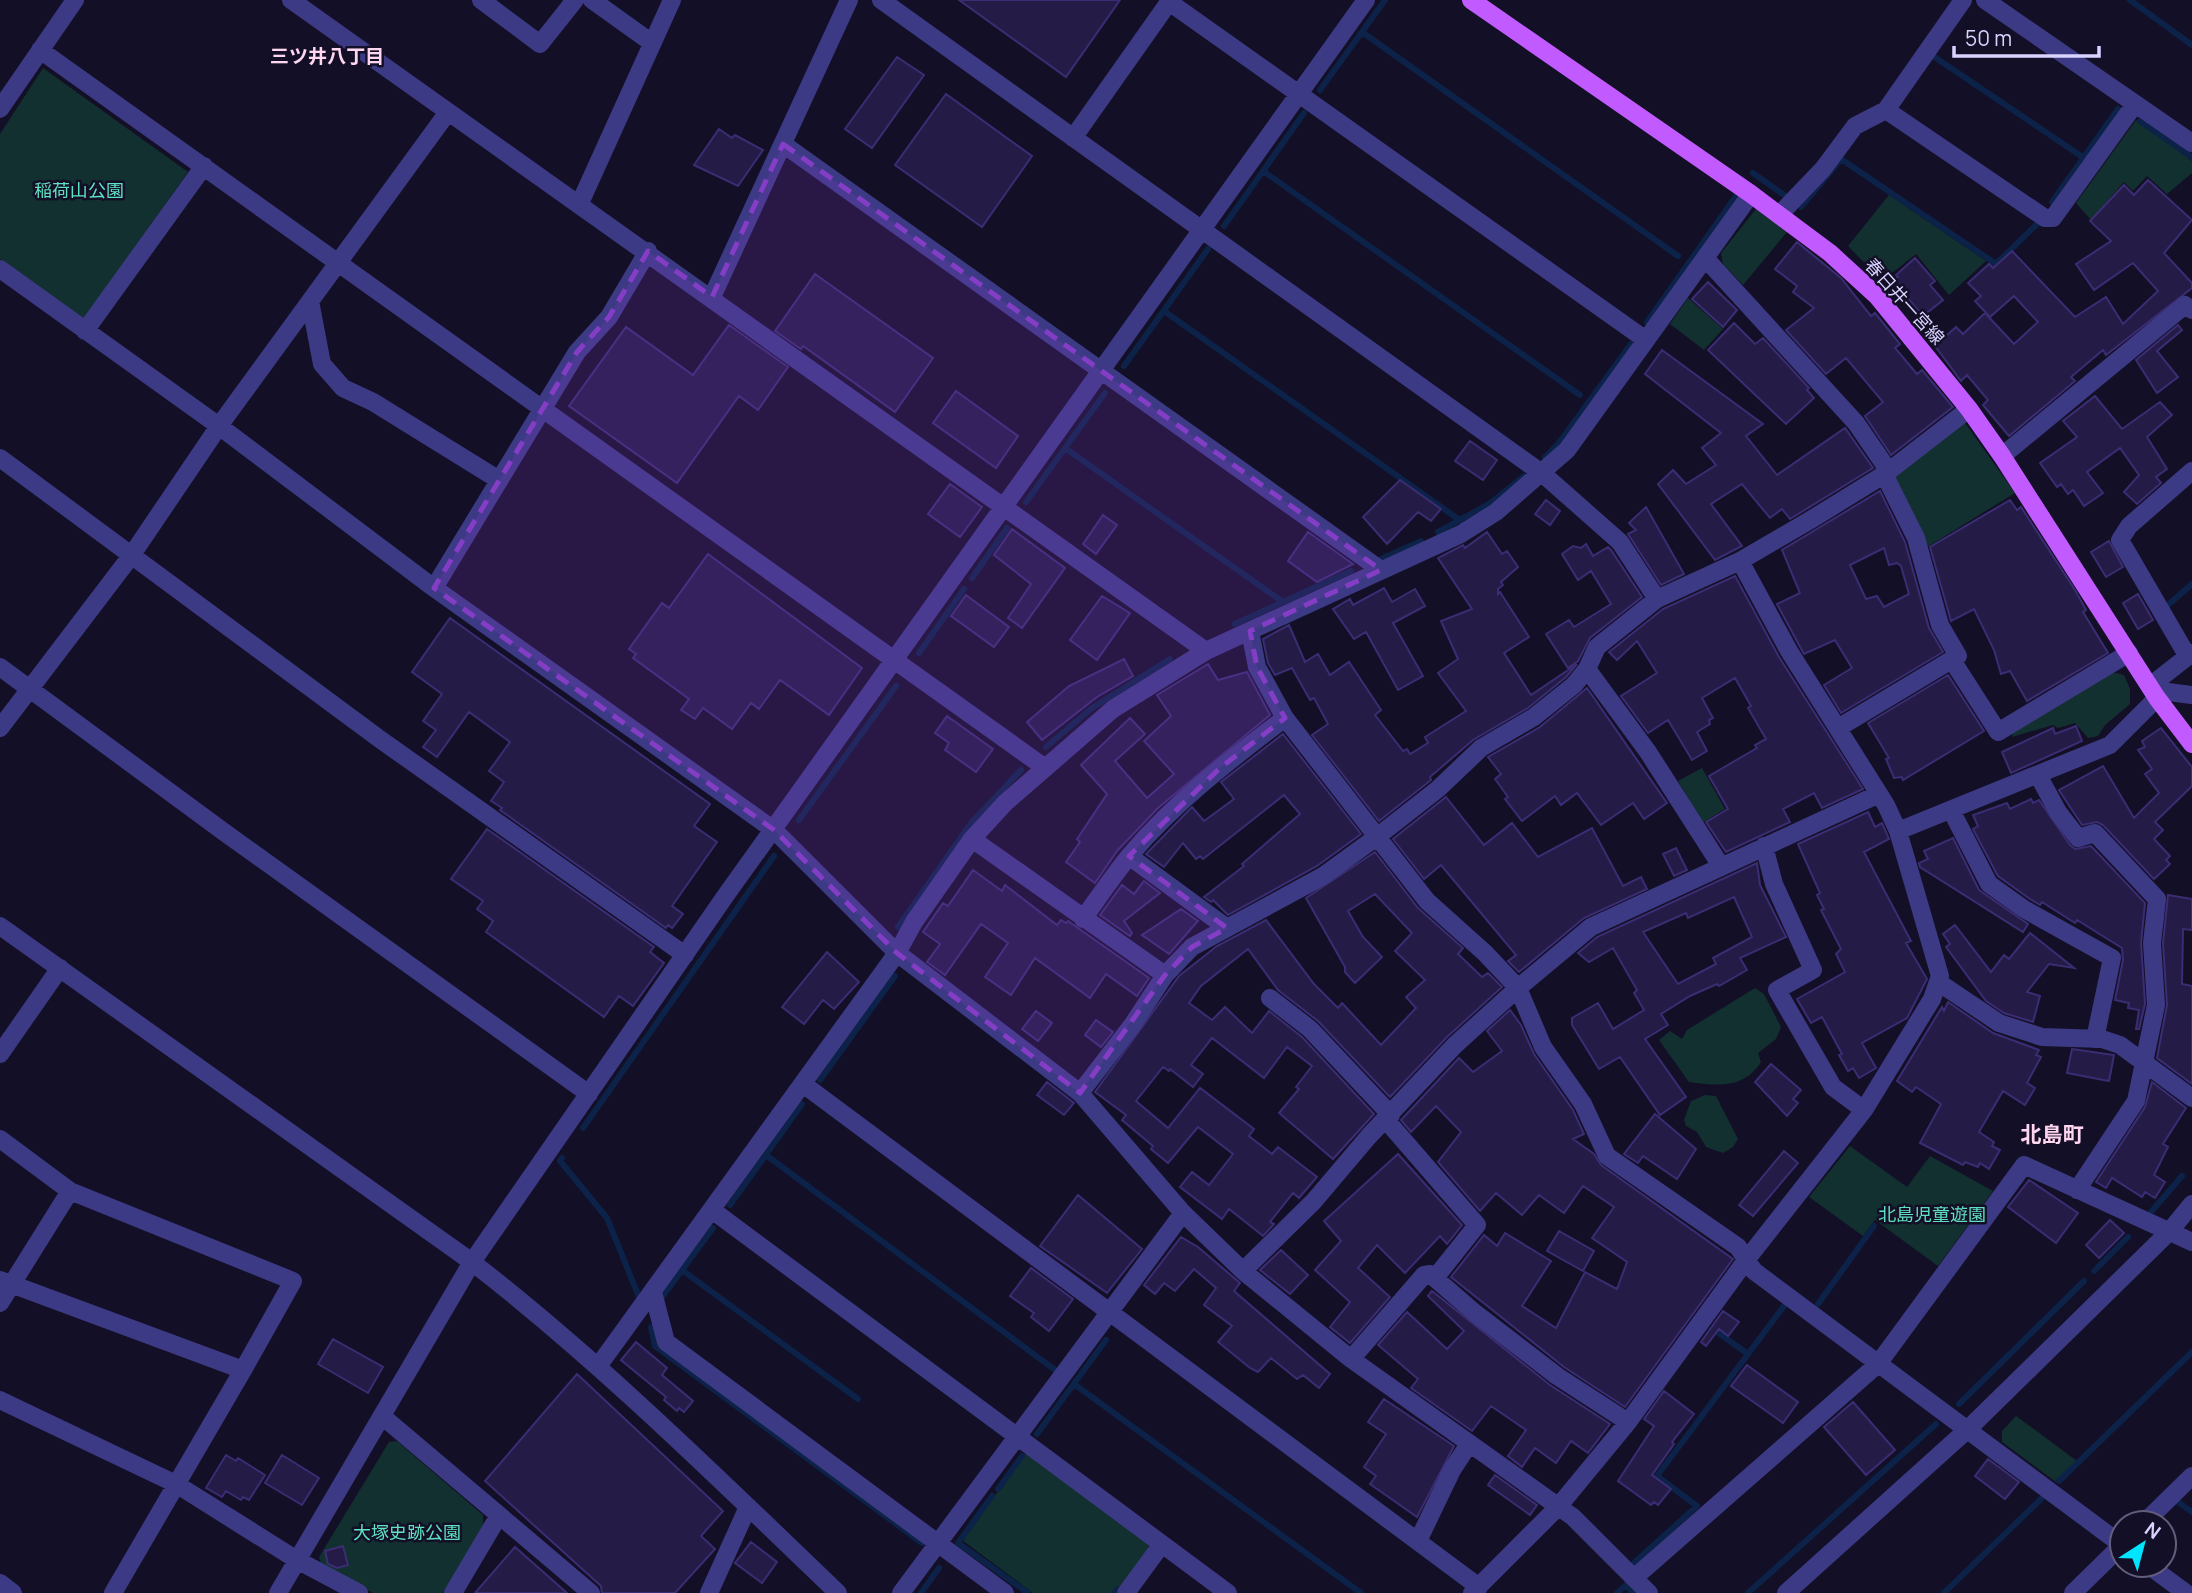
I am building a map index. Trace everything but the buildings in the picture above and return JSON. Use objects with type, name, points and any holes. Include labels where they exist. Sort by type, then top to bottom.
[{"type":"main road","name":"春日井一宮線","points":[[1471,0],[1751,194],[1830,253],[1877,296],[1969,409],[2153,692],[2192,744]]},
{"type":"street","points":[[0,109],[75,0]]},
{"type":"street","points":[[291,0],[648,251],[1206,651]]},
{"type":"street","points":[[481,0],[540,44],[575,0]]},
{"type":"street","points":[[592,0],[652,43]]},
{"type":"street","points":[[580,203],[672,0]]},
{"type":"street","points":[[712,297],[849,0]]},
{"type":"street","points":[[881,0],[1543,474],[1620,542],[1657,599]]},
{"type":"street","points":[[278,1593],[471,1262],[685,955],[1366,0]]},
{"type":"street","points":[[1779,215],[1823,169],[1855,126],[1886,110],[1963,0]]},
{"type":"street","points":[[1985,0],[2192,143]]},
{"type":"street","points":[[1073,138],[1169,2],[1646,340]]},
{"type":"street","points":[[40,50],[1044,767]]},
{"type":"street","points":[[1886,110],[2045,218],[2053,218],[2135,104]]},
{"type":"street","points":[[0,728],[131,556],[219,426],[447,112]]},
{"type":"street","points":[[783,144],[1381,570]]},
{"type":"street","points":[[85,331],[204,166]]},
{"type":"street","points":[[599,1365],[897,953],[914,922],[972,839],[1004,803],[1113,709],[1206,651],[1461,534],[1496,512],[1543,474],[1567,450],[1751,194]]},
{"type":"street","points":[[434,588],[577,352],[609,317],[648,251]]},
{"type":"street","points":[[1705,258],[1856,422],[1884,464],[1885,474],[1916,538],[1940,625],[1958,656],[1838,728]]},
{"type":"street","points":[[0,269],[219,426],[434,588],[774,830],[897,953],[1080,1093],[1183,1213],[1243,1271],[1351,1359],[1573,1517],[1649,1593]]},
{"type":"street","points":[[310,301],[323,364],[343,388],[373,402],[499,480]]},
{"type":"street","points":[[2002,456],[2190,304]]},
{"type":"street","points":[[1080,1093],[1133,1024],[1165,975],[1192,947],[1323,876],[1378,835],[1438,789],[1481,748],[1534,717],[1574,685],[1587,669],[1597,647],[1657,599],[1740,561],[1885,474],[1969,409]]},
{"type":"street","points":[[0,458],[381,740],[685,955]]},
{"type":"street","points":[[1898,831],[2110,745],[2153,692],[2190,655],[2120,540],[2129,526],[2191,475]]},
{"type":"street","points":[[803,1084],[1418,1541],[1476,1590],[1558,1507],[1628,1422],[1747,1259],[1864,1110],[1933,999],[1940,976],[1898,831],[1886,805],[1877,795],[1789,651],[1740,561]]},
{"type":"street","points":[[1250,631],[1257,667],[1285,718],[1427,901],[1485,953],[1518,988],[1543,1046],[1583,1104],[1607,1156],[1738,1247],[1754,1271],[2108,1535]]},
{"type":"street","points":[[1952,660],[1998,733],[2129,653]]},
{"type":"street","points":[[0,667],[27,690],[589,1094]]},
{"type":"street","points":[[1587,669],[1648,752],[1721,866]]},
{"type":"street","points":[[2153,692],[2192,695]]},
{"type":"street","points":[[1083,919],[1129,856],[1172,810],[1220,768],[1285,718]]},
{"type":"street","points":[[2038,775],[2058,812],[2078,838],[2095,833],[2157,899],[2151,943],[2156,1005],[2136,1101],[2077,1190]]},
{"type":"street","points":[[1243,1271],[1314,1200],[1455,1045],[1591,927],[1877,795]]},
{"type":"street","points":[[1951,810],[1989,884],[2024,909],[2112,958],[2095,1039]]},
{"type":"street","points":[[972,839],[1165,975]]},
{"type":"street","points":[[1764,846],[1774,884],[1813,970],[1777,989],[1833,1087],[1864,1110]]},
{"type":"street","points":[[1129,856],[1227,928]]},
{"type":"street","points":[[0,926],[471,1262],[599,1365],[838,1593]]},
{"type":"street","points":[[0,1054],[60,968]]},
{"type":"street","points":[[1938,982],[1999,1023],[2042,1037],[2095,1039],[2120,1045],[2192,1098]]},
{"type":"street","points":[[1270,998],[1310,1029],[1389,1118],[1477,1225],[1435,1278]]},
{"type":"street","points":[[0,1139],[70,1191],[293,1281],[113,1593]]},
{"type":"street","points":[[1634,1578],[1878,1364],[2024,1165],[2192,1242]]},
{"type":"street","points":[[0,1303],[6,1282],[70,1191]]},
{"type":"street","points":[[1786,1593],[1967,1430],[2169,1232],[2192,1205]]},
{"type":"street","points":[[712,1210],[1228,1593]]},
{"type":"street","points":[[901,1593],[1183,1213]]},
{"type":"street","points":[[1351,1359],[1424,1275],[1430,1274],[1475,1313],[1558,1376],[1628,1422]]},
{"type":"street","points":[[6,1282],[243,1370]]},
{"type":"street","points":[[653,1292],[666,1342],[1005,1593]]},
{"type":"street","points":[[0,1400],[176,1484],[297,1560],[359,1593]]},
{"type":"street","points":[[383,1416],[498,1517],[591,1593]]},
{"type":"street","points":[[1418,1541],[1452,1470],[1469,1444]]},
{"type":"street","points":[[2158,1509],[2192,1476]]},
{"type":"street","points":[[709,1593],[748,1507]]},
{"type":"street","points":[[453,1593],[498,1517]]},
{"type":"street","points":[[1126,1593],[1162,1544]]},
{"type":"street","points":[[2073,1593],[2108,1559]]},
{"type":"street","points":[[2167,1579],[2186,1593]]},
{"type":"street","points":[[0,1583],[13,1593]]},
{"type":"highlighted area","points":[[783,144],[1381,570],[1250,631],[1257,667],[1285,718],[1220,768],[1129,856],[1227,928],[1192,947],[1165,975],[1080,1093],[897,953],[774,830],[434,588],[577,352],[609,317],[648,251],[712,297]]},
{"type":"green space","name":"稲荷山公園","points":[[43,68],[188,172],[84,319],[0,259],[0,134]]},
{"type":"green space","points":[[2136,120],[2192,161],[2192,173],[2167,194],[2147,176],[2133,191],[2124,182],[2091,220],[2076,203]]},
{"type":"green space","points":[[1889,195],[1986,261],[1949,295],[1916,254],[1882,281],[1848,246]]},
{"type":"green space","points":[[1756,209],[1787,232],[1743,285],[1723,264],[1721,253]]},
{"type":"green space","points":[[1688,298],[1723,329],[1704,350],[1670,324]]},
{"type":"green space","points":[[1963,420],[2015,493],[1924,549],[1891,473]]},
{"type":"green space","points":[[2112,672],[2124,675],[2130,689],[2130,704],[2105,725],[2098,736],[2088,738],[2075,723],[2058,728],[2053,725],[2012,737],[2013,733]]},
{"type":"green space","points":[[1702,768],[1725,809],[1702,823],[1678,781]]},
{"type":"green space","points":[[1755,988],[1764,994],[1781,1027],[1776,1039],[1758,1053],[1761,1062],[1747,1077],[1729,1084],[1689,1082],[1659,1040],[1670,1031],[1682,1039],[1687,1030]]},
{"type":"green space","points":[[1705,1095],[1716,1096],[1738,1139],[1733,1147],[1723,1153],[1706,1147],[1697,1132],[1686,1126],[1684,1120],[1691,1101]]},
{"type":"green space","name":"北島児童遊園","points":[[1850,1146],[1907,1187],[1930,1156],[1993,1191],[1938,1266],[1875,1220],[1863,1236],[1809,1197]]},
{"type":"green space","points":[[2016,1416],[2077,1461],[2056,1482],[2002,1442],[2002,1431]]},
{"type":"green space","name":"大塚史跡公園","points":[[397,1441],[483,1515],[483,1525],[443,1593],[373,1593],[322,1567],[319,1557],[389,1442]]},
{"type":"green space","points":[[1026,1453],[1148,1542],[1149,1550],[1121,1588],[1118,1586],[1112,1593],[1033,1593],[962,1540]]},
{"type":"waterway","points":[[1320,90],[1385,0]]},
{"type":"waterway","points":[[2130,0],[2192,45]]},
{"type":"waterway","points":[[1362,32],[1678,256]]},
{"type":"waterway","points":[[1933,56],[2084,158]]},
{"type":"waterway","points":[[2052,202],[2118,109]]},
{"type":"waterway","points":[[1224,226],[1304,113]]},
{"type":"waterway","points":[[2140,121],[2192,157]]},
{"type":"waterway","points":[[1801,207],[1841,159],[1996,264],[2037,224]]},
{"type":"waterway","points":[[1263,171],[1580,395]]},
{"type":"waterway","points":[[1753,173],[1784,195]]},
{"type":"waterway","points":[[1647,322],[1736,196]]},
{"type":"waterway","points":[[1124,366],[1208,249]]},
{"type":"waterway","points":[[1164,311],[1461,521]]},
{"type":"waterway","points":[[1545,457],[1558,444],[1631,344]]},
{"type":"waterway","points":[[1026,502],[1105,393]]},
{"type":"waterway","points":[[1065,448],[1283,602]]},
{"type":"waterway","points":[[1438,532],[1489,504],[1524,476]]},
{"type":"waterway","points":[[972,578],[1007,528]]},
{"type":"waterway","points":[[1381,559],[1421,541]]},
{"type":"waterway","points":[[1235,624],[1351,571]]},
{"type":"waterway","points":[[2168,605],[2192,584]]},
{"type":"waterway","points":[[919,653],[964,589]]},
{"type":"waterway","points":[[1046,747],[1092,708],[1170,659]]},
{"type":"waterway","points":[[799,820],[896,686]]},
{"type":"waterway","points":[[898,927],[971,823],[1021,770]]},
{"type":"waterway","points":[[583,1128],[774,856]]},
{"type":"waterway","points":[[820,1080],[895,976]]},
{"type":"waterway","points":[[730,1205],[802,1104]]},
{"type":"waterway","points":[[766,1155],[1055,1370]]},
{"type":"waterway","points":[[562,1158],[560,1161],[607,1218],[639,1297]]},
{"type":"waterway","points":[[2151,1212],[2182,1176]]},
{"type":"waterway","points":[[1818,1304],[1874,1226]]},
{"type":"waterway","points":[[663,1296],[713,1228]]},
{"type":"waterway","points":[[2094,1271],[2128,1237]]},
{"type":"waterway","points":[[682,1270],[858,1399]]},
{"type":"waterway","points":[[1959,1404],[2084,1281]]},
{"type":"waterway","points":[[1634,1563],[1697,1506],[1657,1476],[1784,1306]]},
{"type":"waterway","points":[[651,1327],[655,1346],[922,1543]]},
{"type":"waterway","points":[[1713,1329],[1748,1354]]},
{"type":"waterway","points":[[1037,1434],[1106,1340]]},
{"type":"waterway","points":[[2059,1481],[2192,1352]]},
{"type":"waterway","points":[[1074,1384],[1361,1593]]},
{"type":"waterway","points":[[1748,1593],[1936,1424]]},
{"type":"waterway","points":[[998,1489],[1022,1456]]},
{"type":"waterway","points":[[992,1496],[958,1543],[1028,1593]]},
{"type":"waterway","points":[[1944,1593],[2042,1498]]},
{"type":"waterway","points":[[2178,1502],[2192,1512]]},
{"type":"waterway","points":[[921,1593],[939,1568]]},
{"type":"waterway","points":[[1617,1593],[1626,1585],[1633,1593]]},
{"type":"district","name":"三ツ井八丁目","points":[[327,56]]},
{"type":"district","name":"北島町","points":[[2052,1134]]}]
